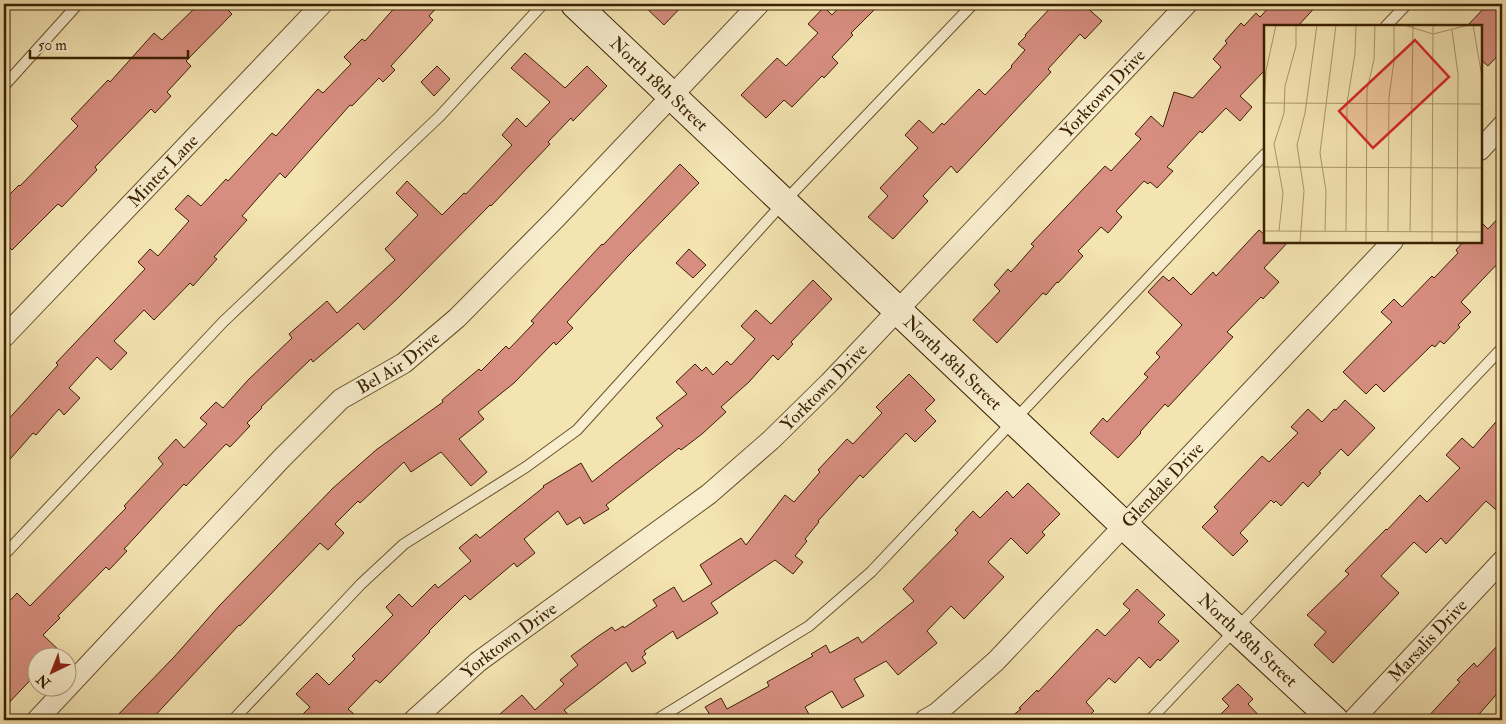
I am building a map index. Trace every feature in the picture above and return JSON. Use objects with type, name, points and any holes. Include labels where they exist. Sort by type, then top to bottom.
[{"type":"street","name":"Minter Lane","points":[[4,337],[322,4]]},
{"type":"street","name":"North 18th Street","points":[[575,4],[1125,526],[1334,720]]},
{"type":"street","name":"Bel Air Drive","points":[[37,720],[281,459],[334,406],[404,363],[457,318],[556,218],[759,4]]},
{"type":"street","name":"Yorktown Drive","points":[[414,720],[478,662],[709,494],[771,440],[829,383],[1187,4]]},
{"type":"street","points":[[1481,149],[1502,126]]},
{"type":"street","name":"Glendale Drive","points":[[925,720],[937,713],[996,661],[1392,242]]},
{"type":"street","name":"Marsalis Drive","points":[[1353,720],[1502,561]]},
{"type":"lane","points":[[4,86],[78,4]]},
{"type":"lane","points":[[4,555],[223,322],[440,116],[543,4]]},
{"type":"lane","points":[[234,720],[362,584],[404,544],[526,467],[578,430],[784,202],[973,4]]},
{"type":"lane","points":[[1387,25],[1407,4]]},
{"type":"lane","points":[[656,720],[809,626],[871,572],[1264,155]]},
{"type":"lane","points":[[1150,720],[1502,348]]},
{"type":"building","points":[[199,4],[222,4],[232,14],[186,61],[191,66],[167,92],[171,96],[155,113],[151,109],[95,167],[97,170],[62,207],[58,204],[12,250],[4,242],[4,200],[78,126],[71,119],[108,80],[110,82],[154,33],[162,40]]},
{"type":"building","points":[[398,4],[440,4],[429,16],[433,20],[391,66],[395,70],[383,82],[379,78],[352,106],[350,105],[285,178],[280,173],[242,216],[247,220],[214,257],[217,259],[193,286],[190,283],[154,320],[144,310],[114,341],[127,353],[111,370],[97,357],[69,388],[80,398],[64,415],[59,409],[36,435],[33,433],[4,466],[4,424],[58,365],[56,363],[145,269],[138,262],[150,249],[158,256],[189,221],[175,209],[188,195],[201,206],[226,179],[228,181],[272,133],[276,136],[318,89],[323,93],[351,64],[344,57],[362,39],[365,41]]},
{"type":"building","points":[[642,4],[684,4],[664,25]]},
{"type":"building","points":[[842,4],[880,4],[851,33],[853,35],[832,57],[838,63],[824,78],[822,76],[792,107],[784,100],[766,118],[741,95],[777,58],[786,66],[818,33],[808,24],[824,7],[832,15]]},
{"type":"building","points":[[1054,4],[1083,4],[1102,21],[1085,39],[1080,34],[1048,69],[1051,72],[957,173],[951,166],[923,196],[928,201],[893,239],[868,217],[888,196],[880,188],[918,148],[905,135],[919,120],[933,133],[942,123],[944,125],[979,89],[985,95],[1012,67],[1025,50],[1018,44]]},
{"type":"building","points":[[1272,4],[1318,4],[1299,25],[1264,25],[1264,71],[1240,96],[1252,107],[1240,121],[1226,108],[1202,133],[1200,131],[1167,167],[1173,171],[1157,188],[1150,182],[1148,184],[1144,181],[1116,211],[1122,217],[1108,233],[1101,227],[1078,251],[1083,256],[1046,295],[1043,293],[997,343],[973,320],[1000,291],[994,285],[1008,269],[1011,272],[1034,246],[1031,244],[1105,166],[1111,171],[1141,139],[1135,134],[1151,116],[1163,127],[1174,92],[1193,98],[1221,67],[1213,59],[1227,43],[1225,41],[1241,23],[1244,26],[1256,13],[1260,17]]},
{"type":"building","points":[[1488,4],[1502,4],[1502,51],[1488,66],[1481,60],[1481,25],[1468,25]]},
{"type":"building","points":[[525,53],[565,88],[587,66],[607,86],[573,121],[571,118],[548,142],[550,144],[491,206],[397,299],[364,330],[358,323],[313,362],[311,359],[261,407],[247,423],[250,426],[230,447],[226,444],[186,486],[184,484],[124,549],[127,551],[109,570],[106,567],[58,616],[60,618],[43,635],[55,646],[28,646],[28,683],[4,708],[4,607],[17,593],[30,606],[126,508],[124,506],[163,464],[158,458],[176,439],[184,448],[207,424],[200,418],[216,402],[223,408],[248,380],[292,338],[289,334],[327,301],[337,313],[395,260],[385,249],[418,215],[396,193],[407,181],[442,215],[464,193],[466,194],[512,145],[502,135],[517,118],[526,127],[550,102],[511,68]]},
{"type":"building","points":[[437,66],[450,79],[434,96],[421,82]]},
{"type":"building","points":[[680,164],[699,183],[567,322],[573,328],[556,345],[554,342],[514,383],[478,412],[484,419],[459,439],[487,472],[471,486],[441,452],[411,472],[404,462],[360,503],[358,501],[335,524],[344,533],[328,550],[320,543],[239,625],[151,720],[113,720],[333,488],[376,450],[443,402],[442,400],[479,369],[481,371],[506,346],[509,349],[534,323],[531,321],[602,244]]},
{"type":"building","points":[[1502,214],[1502,259],[1461,302],[1471,312],[1458,325],[1460,327],[1444,344],[1440,341],[1435,347],[1432,345],[1384,392],[1376,384],[1366,394],[1343,372],[1392,322],[1381,312],[1394,299],[1402,307],[1458,253],[1456,250],[1463,242],[1481,242],[1481,222],[1488,229]]},
{"type":"building","points":[[1259,230],[1264,234],[1264,242],[1288,242],[1264,268],[1279,282],[1263,299],[1261,297],[1227,332],[1233,337],[1168,407],[1165,404],[1118,458],[1090,433],[1103,418],[1107,422],[1148,377],[1144,374],[1160,357],[1156,353],[1182,325],[1148,292],[1163,276],[1169,281],[1173,277],[1191,295],[1213,272],[1216,276]]},
{"type":"building","points":[[689,249],[706,265],[693,278],[676,263]]},
{"type":"building","points":[[813,280],[832,299],[791,342],[793,344],[778,360],[773,355],[749,382],[721,407],[726,412],[702,434],[681,450],[679,448],[606,505],[609,509],[584,524],[580,517],[567,525],[558,511],[524,539],[535,553],[517,567],[514,563],[470,600],[465,595],[380,683],[376,680],[348,709],[361,720],[297,720],[310,707],[296,694],[317,673],[329,685],[355,659],[352,656],[393,615],[386,607],[399,594],[412,607],[435,584],[438,588],[471,561],[459,548],[476,534],[480,538],[543,486],[581,463],[592,482],[663,426],[656,418],[687,394],[676,382],[695,364],[702,371],[706,367],[713,375],[727,361],[731,365],[755,339],[741,326],[756,310],[771,324]]},
{"type":"building","points":[[909,374],[935,400],[925,410],[936,421],[915,442],[906,433],[863,478],[860,475],[818,521],[805,539],[807,541],[795,556],[803,562],[793,574],[775,560],[711,603],[718,613],[677,639],[673,631],[644,651],[646,654],[642,657],[646,663],[632,672],[626,662],[564,710],[573,720],[493,720],[522,695],[535,710],[564,684],[560,680],[578,665],[571,656],[612,627],[615,631],[623,626],[624,628],[657,606],[653,600],[674,587],[683,602],[712,584],[700,565],[741,538],[746,545],[785,495],[794,502],[820,472],[818,470],[847,439],[853,444],[882,413],[876,407]]},
{"type":"building","points":[[1345,400],[1375,428],[1348,456],[1341,449],[1319,472],[1321,473],[1308,487],[1303,482],[1281,506],[1276,501],[1274,503],[1271,500],[1240,533],[1248,541],[1233,556],[1202,527],[1218,511],[1214,507],[1262,456],[1269,462],[1298,433],[1291,427],[1308,409],[1322,422]]},
{"type":"building","points":[[1502,415],[1502,515],[1486,501],[1446,544],[1441,538],[1426,553],[1414,542],[1381,576],[1399,593],[1333,663],[1314,645],[1326,632],[1307,615],[1349,574],[1345,571],[1420,495],[1427,502],[1460,468],[1446,455],[1462,438],[1473,448]]},
{"type":"building","points":[[1028,483],[1060,514],[1042,532],[1045,535],[1027,554],[1011,538],[988,562],[1004,577],[964,619],[951,606],[927,631],[937,643],[898,675],[886,661],[854,679],[864,696],[842,708],[832,691],[805,707],[812,720],[707,720],[712,718],[705,707],[721,698],[727,709],[769,686],[767,682],[813,656],[811,654],[826,645],[830,653],[858,637],[862,643],[914,601],[903,589],[958,533],[955,530],[973,511],[980,518],[1007,491],[1013,498]]},
{"type":"building","points":[[1137,589],[1165,615],[1158,622],[1179,641],[1160,661],[1158,659],[1150,668],[1139,657],[1115,683],[1109,678],[1086,702],[1094,711],[1085,720],[1007,720],[1021,709],[1019,708],[1037,690],[1038,692],[1097,629],[1105,636],[1130,610],[1123,604]]},
{"type":"building","points":[[1502,641],[1502,688],[1474,720],[1425,720],[1460,682],[1457,680],[1474,663],[1477,667]]},
{"type":"building","points":[[1238,684],[1253,699],[1248,704],[1263,720],[1215,720],[1229,706],[1222,699]]}]
